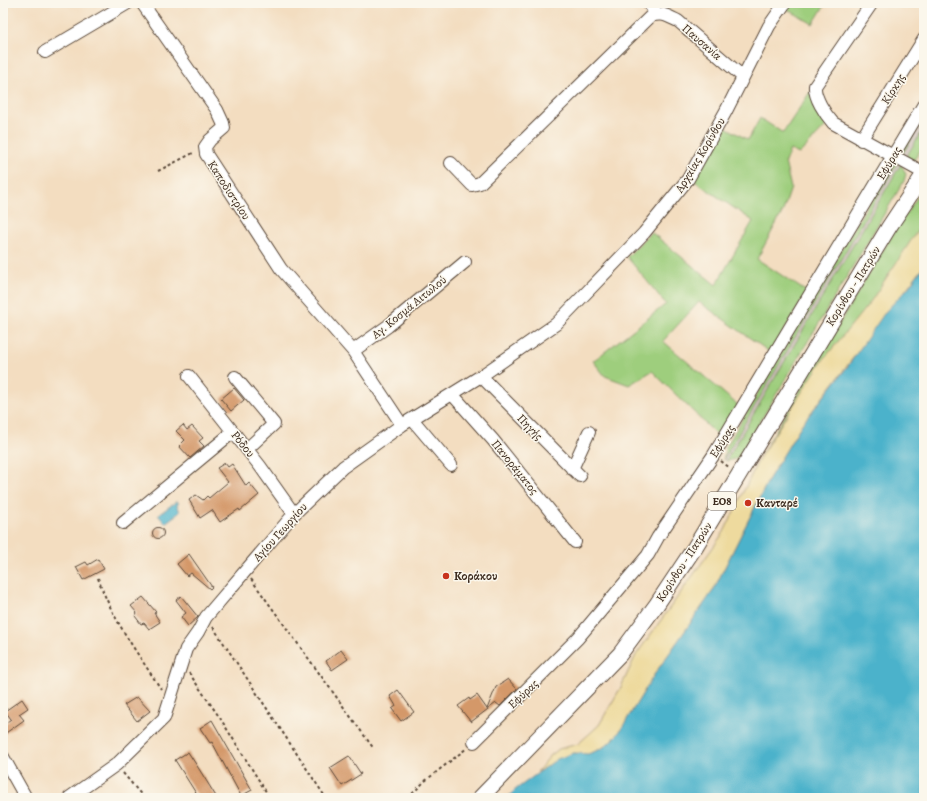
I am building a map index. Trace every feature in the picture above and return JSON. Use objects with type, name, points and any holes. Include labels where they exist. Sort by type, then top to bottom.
[{"type":"main road","name":"Κορίνθου - Πατρών","points":[[480,798],[620,654],[657,604],[687,560],[889,227],[924,174]]},
{"type":"street","points":[[44,52],[128,3]]},
{"type":"street","name":"Καποδιστρίου","points":[[142,3],[217,110],[224,123],[224,128],[210,140],[205,147],[206,154],[281,269],[353,351],[407,422],[451,466]]},
{"type":"street","points":[[450,164],[472,185],[480,182],[651,16],[657,13],[648,3]]},
{"type":"street","name":"Αρχαίας Κορίνθου","points":[[556,324],[644,233],[682,187],[726,111],[769,26],[785,3]]},
{"type":"street","points":[[872,3],[815,86],[814,92],[833,123],[924,174]]},
{"type":"street","name":"Παυσανία","points":[[657,13],[665,14],[678,21],[743,77]]},
{"type":"street","name":"Κίρκης","points":[[861,140],[924,39]]},
{"type":"street","name":"Εφύρας","points":[[474,742],[548,670],[601,613],[629,576],[648,555],[658,537],[713,456],[924,104]]},
{"type":"street","name":"Αγ. Κοσμά Αιτωλού","points":[[353,351],[388,326],[465,262]]},
{"type":"street","name":"Αγίου Γεωργίου","points":[[69,798],[117,764],[160,722],[170,702],[186,649],[206,617],[294,514],[343,467],[407,422],[481,376],[556,324]]},
{"type":"street","name":"Ρόδου","points":[[189,376],[247,449],[294,514]]},
{"type":"street","name":"Πηγής","points":[[481,376],[576,473],[589,432]]},
{"type":"street","points":[[235,377],[274,424],[247,449]]},
{"type":"street","name":"Πανοράματος","points":[[452,394],[493,440],[575,542]]},
{"type":"street","points":[[123,523],[233,432]]},
{"type":"street","points":[[3,757],[26,798]]},
{"type":"path","points":[[158,172],[205,147]]},
{"type":"path","points":[[713,456],[738,474]]},
{"type":"path","points":[[245,572],[259,587],[318,673],[374,749]]},
{"type":"path","points":[[98,578],[105,600],[114,617],[170,702]]},
{"type":"path","points":[[206,617],[326,798]]},
{"type":"path","points":[[180,667],[188,672],[220,718],[270,798]]},
{"type":"path","points":[[408,798],[425,781],[474,742]]},
{"type":"path","points":[[117,764],[144,798]]},
{"type":"shaded area","points":[[924,119],[924,128],[906,157],[902,155]]},
{"type":"shaded area","points":[[898,162],[901,164],[726,461],[723,460]]},
{"type":"green space","points":[[791,3],[826,3],[813,24],[787,9]]},
{"type":"green space","points":[[810,92],[828,124],[799,154],[790,150],[785,162],[791,188],[783,211],[757,259],[807,292],[771,353],[699,302],[663,341],[740,407],[721,439],[652,371],[629,385],[605,376],[593,361],[666,304],[627,257],[651,232],[716,285],[753,221],[693,180],[724,126],[748,140],[760,118],[783,133]]},
{"type":"green space","points":[[924,110],[924,119],[902,155],[901,150]]},
{"type":"green space","points":[[924,128],[924,145],[914,160],[906,157]]},
{"type":"green space","points":[[898,162],[723,460],[726,447],[891,165]]},
{"type":"green space","points":[[901,164],[906,174],[904,181],[740,455],[735,459],[726,461]]},
{"type":"green space","points":[[924,187],[924,221],[871,301],[820,364],[761,455],[894,232]]},
{"type":"sand","name":"Κανταρέ","points":[[924,221],[924,266],[802,424],[770,477],[713,591],[654,675],[620,731],[613,740],[601,749],[586,755],[574,753],[537,772],[550,756],[559,749],[578,744],[599,725],[621,687],[636,655],[724,532],[761,455],[820,364],[871,301]]},
{"type":"water","points":[[924,266],[924,798],[507,798],[515,790],[557,759],[574,753],[588,754],[601,749],[613,740],[654,675],[713,591],[770,477],[802,424],[848,366],[886,311],[908,288]]},
{"type":"water","points":[[177,501],[179,503],[177,505],[180,512],[165,523],[158,515]]},
{"type":"building","points":[[234,388],[244,400],[231,411],[221,399]]},
{"type":"building","points":[[183,425],[187,430],[192,426],[203,438],[199,441],[204,446],[190,458],[179,446],[185,440],[176,431]]},
{"type":"building","points":[[225,463],[228,467],[232,464],[246,486],[249,483],[259,495],[240,511],[239,509],[220,522],[212,510],[200,518],[189,500],[196,495],[203,500],[207,496],[209,498],[228,482],[217,468]]},
{"type":"building","points":[[158,527],[162,529],[164,533],[162,537],[158,539],[154,537],[152,533],[154,529]]},
{"type":"building","points":[[189,554],[212,587],[210,589],[191,573],[187,576],[177,564]]},
{"type":"building","points":[[98,559],[104,569],[83,580],[76,567],[86,562],[88,565]]},
{"type":"building","points":[[181,596],[198,617],[188,626],[181,617],[186,613],[176,600]]},
{"type":"building","points":[[143,597],[156,612],[154,613],[160,622],[149,629],[144,623],[141,624],[135,616],[137,613],[131,606]]},
{"type":"building","points":[[341,650],[348,659],[332,670],[326,661]]},
{"type":"building","points":[[508,679],[517,689],[500,706],[496,703],[471,722],[458,706],[469,698],[470,700],[477,695],[487,709],[496,687]]},
{"type":"building","points":[[398,690],[414,712],[401,721],[392,709],[396,706],[390,696]]},
{"type":"building","points":[[137,697],[150,711],[137,721],[124,705]]},
{"type":"building","points":[[22,699],[28,708],[19,714],[24,720],[3,735],[3,725],[11,719],[5,711]]},
{"type":"building","points":[[212,720],[252,790],[241,796],[212,742],[210,743],[200,728]]},
{"type":"building","points":[[188,752],[217,798],[199,798],[175,760]]},
{"type":"building","points":[[349,756],[361,774],[342,786],[330,768]]},
{"type":"place","name":"Κανταρέ","points":[[748,503]]},
{"type":"place","name":"Κοράκου","points":[[446,576]]}]
